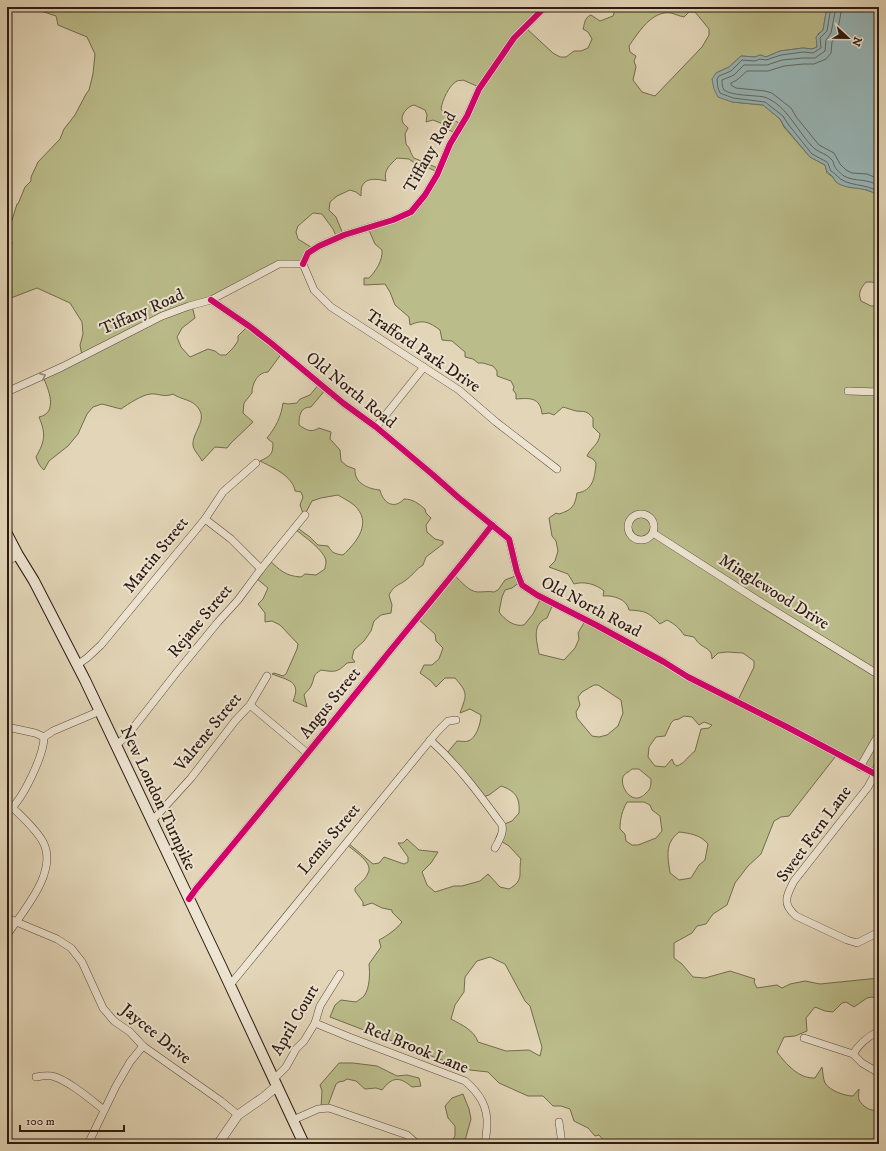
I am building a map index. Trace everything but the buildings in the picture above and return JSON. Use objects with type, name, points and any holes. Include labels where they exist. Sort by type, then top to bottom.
[{"type":"main road","name":"New London Turnpike","points":[[7,534],[34,581],[100,711],[304,1144]]},
{"type":"street","name":"Tiffany Road","points":[[7,389],[11,390],[62,367],[162,316],[211,300],[279,264],[303,264],[308,253],[319,246],[344,235],[394,220],[411,212],[426,195],[437,175],[450,144],[468,116],[479,89],[514,38],[545,7]]},
{"type":"street","name":"Trafford Park Drive","points":[[303,264],[314,290],[331,307],[459,390],[496,422],[557,469]]},
{"type":"street","name":"Old North Road","points":[[211,300],[249,326],[343,403],[376,427],[509,539],[517,572],[522,585],[537,596],[596,625],[664,662],[688,677],[877,775]]},
{"type":"street","points":[[376,427],[424,367]]},
{"type":"street","points":[[848,391],[879,392]]},
{"type":"street","name":"Martin Street","points":[[77,665],[101,645],[205,519],[223,492],[256,463]]},
{"type":"street","name":"Rejane Street","points":[[116,745],[126,737],[305,515]]},
{"type":"street","points":[[205,519],[231,539],[261,569]]},
{"type":"street","name":"Angus Street","points":[[189,899],[492,525]]},
{"type":"street","name":"Minglewood Drive","points":[[653,533],[762,603],[879,675]]},
{"type":"street","points":[[7,562],[18,555]]},
{"type":"street","name":"Valrene Street","points":[[152,821],[191,778],[235,721],[250,705],[267,676]]},
{"type":"street","points":[[250,705],[307,753]]},
{"type":"street","points":[[7,935],[42,882],[47,856],[43,842],[25,820],[10,810],[20,798],[30,780],[43,746],[44,737],[53,731],[100,711]]},
{"type":"street","name":"Lemis Street","points":[[230,985],[430,740],[448,721],[456,720]]},
{"type":"street","points":[[7,727],[35,733],[44,737]]},
{"type":"street","points":[[860,767],[879,734]]},
{"type":"street","points":[[430,740],[447,755],[461,771],[502,825],[502,835],[495,848]]},
{"type":"street","name":"Sweet Fern Lane","points":[[877,775],[794,881],[786,902],[789,910],[796,916],[846,940],[857,943],[879,932]]},
{"type":"street","name":"Jaycee Drive","points":[[7,918],[57,938],[71,948],[82,962],[103,1008],[114,1021],[130,1032],[143,1046],[221,1101],[238,1115]]},
{"type":"street","name":"April Court","points":[[276,1083],[296,1049],[304,1041],[315,1023],[320,1006],[340,974]]},
{"type":"street","name":"Red Brook Lane","points":[[315,1023],[465,1082],[474,1089],[483,1100],[487,1113],[488,1126],[485,1138],[486,1144]]},
{"type":"street","points":[[853,1054],[867,1037],[879,1031]]},
{"type":"street","points":[[804,1038],[853,1054],[862,1063],[879,1073]]},
{"type":"street","points":[[88,1144],[116,1086],[130,1062],[143,1046]]},
{"type":"street","points":[[36,1077],[47,1076],[61,1080],[76,1089],[104,1110]]},
{"type":"street","points":[[218,1144],[238,1115],[264,1097],[276,1083]]},
{"type":"street","points":[[293,1120],[313,1111],[329,1108],[407,1135],[417,1144]]},
{"type":"street","points":[[559,1122],[562,1144]]},
{"type":"green space","points":[[10,7],[536,7],[540,13],[526,28],[553,53],[560,57],[566,57],[574,51],[581,51],[588,48],[592,39],[588,32],[583,29],[587,18],[591,15],[600,21],[613,16],[616,7],[827,7],[823,30],[818,34],[817,47],[812,49],[803,48],[780,51],[766,57],[760,55],[755,57],[741,56],[729,67],[716,73],[732,102],[763,105],[780,119],[784,127],[810,157],[825,165],[827,173],[833,177],[836,182],[848,187],[863,189],[879,196],[879,285],[872,282],[866,282],[861,289],[860,296],[861,301],[871,306],[878,306],[875,321],[879,327],[879,751],[872,770],[839,752],[789,816],[781,817],[774,821],[761,854],[748,866],[735,883],[727,905],[713,914],[706,924],[697,926],[692,933],[674,943],[674,958],[682,964],[693,977],[705,978],[730,971],[755,979],[754,982],[757,988],[777,985],[782,988],[790,984],[805,981],[820,984],[879,978],[879,1000],[872,997],[867,998],[854,1007],[846,1002],[842,1003],[833,1012],[815,1007],[806,1018],[807,1031],[795,1036],[784,1037],[777,1052],[793,1070],[809,1078],[815,1078],[822,1067],[825,1083],[827,1086],[838,1092],[853,1096],[859,1089],[859,1100],[863,1105],[870,1110],[879,1110],[879,1144],[607,1144],[599,1135],[595,1136],[588,1128],[574,1121],[570,1109],[561,1106],[553,1106],[543,1096],[528,1096],[499,1083],[488,1072],[470,1070],[330,1017],[335,1005],[341,1000],[356,1002],[364,996],[368,985],[369,964],[381,947],[379,940],[392,932],[402,922],[392,912],[392,910],[382,908],[372,903],[363,906],[363,902],[355,891],[355,888],[367,875],[369,869],[368,865],[362,857],[346,844],[348,843],[373,864],[379,863],[384,857],[404,864],[408,862],[408,857],[398,843],[403,843],[407,839],[419,850],[438,852],[431,863],[422,872],[427,885],[435,892],[454,886],[462,886],[480,881],[488,874],[500,887],[509,889],[514,886],[520,876],[521,859],[509,846],[496,838],[502,825],[512,821],[519,813],[518,799],[514,793],[501,786],[489,795],[483,797],[447,753],[457,741],[471,740],[476,734],[481,715],[470,709],[460,713],[465,694],[455,678],[445,678],[436,687],[431,681],[420,673],[424,665],[432,665],[439,659],[443,648],[436,641],[435,634],[418,619],[454,575],[465,586],[475,592],[494,592],[498,590],[505,580],[518,575],[520,582],[512,588],[505,590],[499,612],[504,618],[513,624],[524,625],[533,614],[541,598],[553,604],[547,618],[539,624],[537,629],[536,639],[539,654],[564,660],[575,648],[579,639],[578,633],[585,621],[738,700],[754,667],[754,661],[743,653],[727,652],[718,653],[712,659],[710,652],[694,637],[684,635],[677,626],[667,620],[660,624],[646,613],[629,610],[628,606],[623,600],[611,596],[603,596],[604,591],[590,584],[574,584],[568,574],[549,567],[555,561],[558,551],[556,541],[552,536],[549,518],[556,513],[559,514],[570,509],[574,504],[577,493],[582,492],[590,486],[594,478],[596,463],[593,459],[587,456],[597,443],[600,434],[593,427],[593,418],[587,413],[563,407],[554,415],[549,413],[542,414],[539,404],[534,400],[516,399],[516,394],[513,390],[514,387],[511,381],[497,376],[497,371],[493,366],[478,363],[473,359],[465,357],[465,352],[452,341],[442,340],[440,330],[429,323],[419,322],[410,325],[409,317],[395,305],[385,284],[364,285],[364,278],[369,278],[374,272],[382,254],[382,250],[375,244],[368,228],[412,212],[437,172],[425,166],[421,168],[409,159],[397,158],[386,171],[386,181],[376,179],[366,181],[362,186],[361,196],[350,190],[337,196],[330,202],[329,210],[336,217],[343,234],[337,238],[333,229],[322,214],[313,213],[298,226],[296,232],[298,239],[314,249],[303,264],[279,264],[192,306],[195,318],[182,328],[177,337],[181,347],[190,357],[208,349],[215,351],[220,355],[226,355],[238,341],[238,336],[248,326],[282,353],[268,372],[264,372],[256,379],[252,393],[244,403],[243,413],[253,422],[227,448],[215,447],[202,461],[193,445],[193,440],[201,418],[199,409],[194,403],[173,394],[166,396],[150,394],[131,402],[121,409],[102,404],[93,407],[87,414],[78,434],[68,446],[49,461],[44,470],[39,465],[36,457],[44,437],[43,428],[39,417],[45,415],[49,411],[50,405],[49,393],[43,377],[82,356],[80,345],[83,334],[82,322],[70,303],[37,288],[11,298],[7,305],[7,257],[12,243],[8,233],[17,204],[25,187],[31,181],[31,177],[38,162],[60,139],[64,129],[75,115],[89,90],[93,74],[95,54],[87,37],[58,25],[56,16],[41,11]],"holes":[[[689,12],[695,12],[709,29],[709,35],[702,47],[655,96],[642,92],[633,80],[636,67],[634,61],[636,56],[630,52],[629,46],[646,24],[652,19],[664,13],[671,13],[684,17]],[[463,80],[479,87],[462,125],[445,114],[441,109],[444,98],[454,83]],[[414,105],[425,110],[427,115],[426,122],[433,120],[443,124],[446,128],[456,134],[440,169],[414,158],[406,144],[405,134],[408,128],[403,123],[402,117],[409,107]],[[594,685],[598,685],[621,700],[623,713],[618,726],[607,735],[599,737],[592,736],[577,718],[576,712],[580,705],[578,697],[582,692]],[[684,716],[692,717],[699,725],[704,722],[712,725],[709,728],[701,729],[695,751],[682,763],[677,766],[674,764],[672,759],[665,767],[655,766],[648,757],[649,747],[656,737],[665,736],[674,720]],[[632,769],[639,769],[651,779],[650,788],[641,797],[633,797],[626,792],[623,783],[624,775]],[[627,802],[644,802],[650,805],[652,810],[660,816],[662,831],[656,838],[638,845],[632,845],[626,841],[625,834],[620,829]],[[679,832],[691,834],[708,844],[705,860],[699,865],[691,878],[679,880],[670,873],[668,856],[671,841]],[[490,957],[505,964],[525,1001],[530,1006],[542,1047],[540,1056],[529,1050],[506,1051],[478,1042],[471,1031],[451,1019],[455,1005],[464,992],[465,977],[477,961]]]},
{"type":"green space","points":[[319,384],[326,389],[311,407],[307,407],[302,410],[299,425],[309,430],[319,428],[331,432],[330,439],[340,450],[341,461],[347,466],[355,469],[355,474],[359,482],[367,487],[380,490],[381,495],[389,504],[396,504],[404,499],[407,499],[416,502],[423,507],[431,518],[426,525],[427,532],[435,539],[443,541],[443,544],[426,557],[423,565],[393,589],[389,595],[392,605],[391,613],[381,615],[374,621],[371,631],[364,641],[354,650],[352,658],[355,662],[347,663],[341,669],[335,671],[321,670],[315,675],[310,688],[304,695],[307,707],[293,701],[296,689],[292,682],[272,674],[274,673],[283,676],[286,674],[298,644],[280,625],[272,621],[265,622],[265,613],[258,604],[263,599],[268,588],[256,578],[269,560],[287,574],[301,577],[305,574],[316,575],[325,569],[325,558],[318,549],[295,529],[296,527],[318,545],[328,546],[334,553],[343,555],[358,538],[363,525],[362,518],[360,511],[354,505],[338,495],[312,501],[304,516],[300,505],[303,497],[301,492],[295,491],[286,476],[260,461],[272,453],[273,443],[267,438],[278,422],[283,403],[297,403],[300,399],[310,395]]},
{"type":"green space","points":[[339,1063],[377,1066],[397,1076],[407,1075],[419,1078],[421,1086],[412,1087],[403,1081],[392,1080],[382,1090],[376,1088],[365,1089],[356,1081],[347,1079],[336,1084],[327,1108],[321,1108],[322,1091],[320,1085]]},
{"type":"green space","points":[[463,1094],[471,1119],[464,1144],[450,1144],[455,1136],[455,1126],[448,1118],[445,1106],[452,1098]]},
{"type":"water","points":[[827,7],[879,7],[879,198],[870,191],[847,187],[836,182],[827,171],[825,165],[810,157],[780,119],[763,105],[732,102],[718,97],[714,89],[712,79],[716,73],[729,67],[741,56],[755,57],[760,55],[766,57],[780,51],[803,48],[812,49],[817,47],[816,37],[823,30]]},
{"type":"cycle path","points":[[303,264],[308,253],[319,246],[344,235],[393,220],[411,212],[425,195],[437,175],[450,144],[467,116],[479,89],[514,38],[545,7]]},
{"type":"cycle path","points":[[211,300],[249,326],[343,403],[376,427],[509,539],[517,572],[522,585],[537,595],[664,662],[688,677],[879,776]]},
{"type":"cycle path","points":[[189,899],[492,525]]}]
